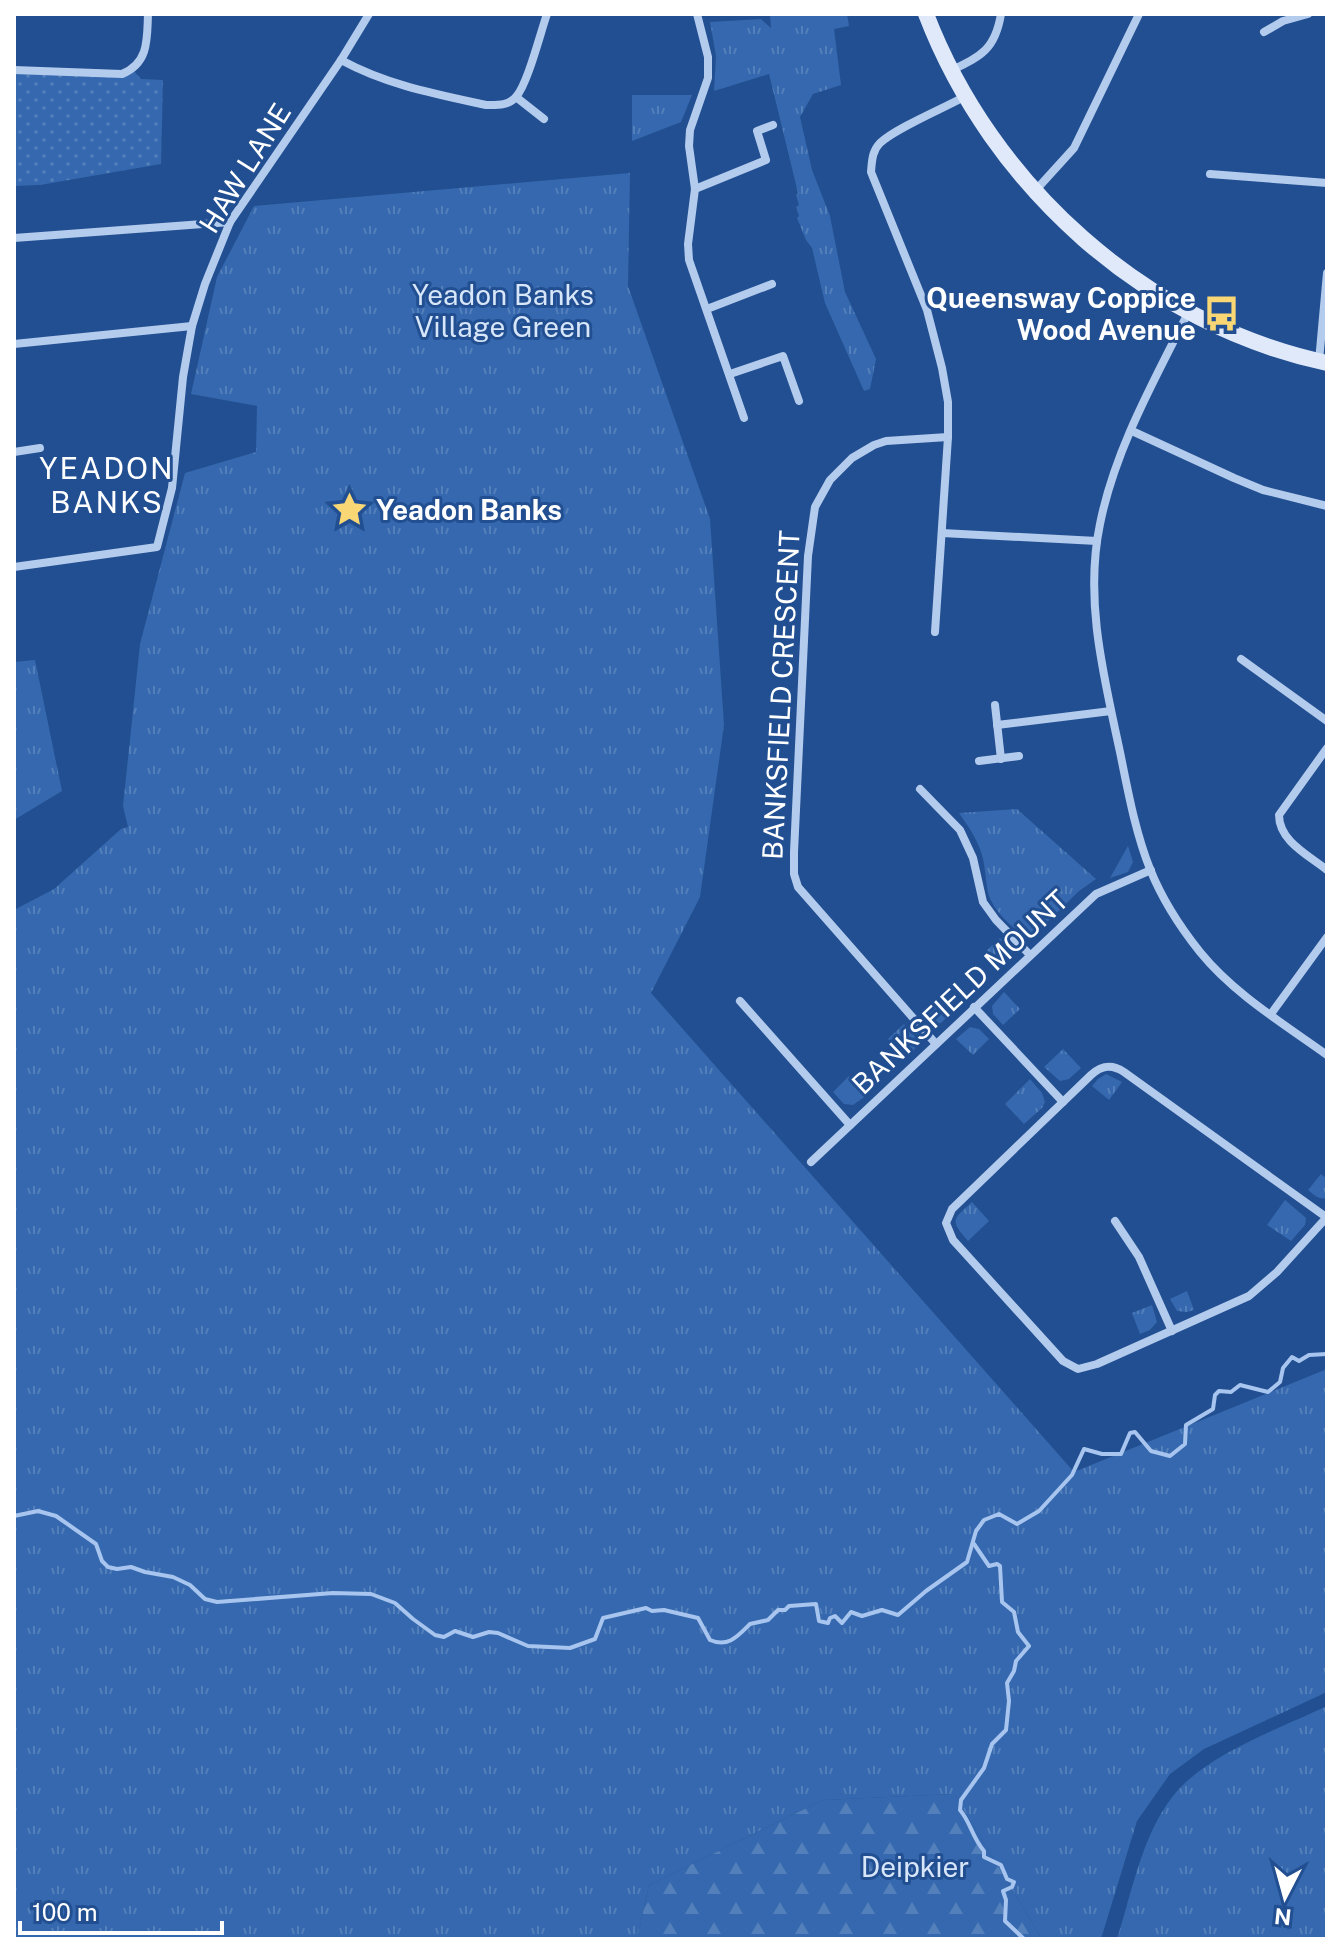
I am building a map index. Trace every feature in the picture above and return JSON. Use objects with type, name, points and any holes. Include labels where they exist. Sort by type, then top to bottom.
[{"type":"street","points":[[14,70],[111,74],[132,69],[144,54],[148,14]]},
{"type":"street","name":"HAW LANE","points":[[14,567],[157,547],[172,488],[183,377],[192,326],[205,284],[230,222],[369,14]]},
{"type":"street","points":[[341,60],[368,75],[396,85],[501,106],[516,97],[547,14]]},
{"type":"street","points":[[697,14],[708,57],[708,78],[690,130],[695,189],[689,260],[744,418]]},
{"type":"street","points":[[926,14],[950,71],[998,148],[1035,192],[1100,254],[1141,283],[1230,332],[1323,362],[1327,273]]},
{"type":"street","points":[[950,71],[981,54],[997,37],[1001,14]]},
{"type":"street","points":[[1035,192],[1074,148],[1139,14]]},
{"type":"street","points":[[1264,32],[1283,21],[1308,14]]},
{"type":"street","points":[[516,97],[544,119]]},
{"type":"street","points":[[935,632],[948,437],[946,391],[927,310],[871,172],[872,157],[878,144],[964,97]]},
{"type":"street","points":[[695,189],[766,160],[757,131],[773,125]]},
{"type":"street","points":[[1210,174],[1327,183]]},
{"type":"street","points":[[14,238],[230,222]]},
{"type":"street","points":[[707,309],[772,284]]},
{"type":"street","points":[[1189,311],[1132,431],[1107,497],[1097,541],[1095,607],[1100,654],[1139,837],[1151,870],[1175,917],[1200,951],[1228,979],[1327,1055]]},
{"type":"street","points":[[14,344],[192,326]]},
{"type":"street","points":[[730,374],[783,356],[799,401]]},
{"type":"street","points":[[1132,431],[1249,484],[1327,506]]},
{"type":"street","name":"BANKSFIELD CRESCENT","points":[[936,1044],[798,887],[794,874],[794,852],[808,556],[815,507],[840,468],[874,445],[892,440],[948,437]]},
{"type":"street","points":[[14,452],[40,448]]},
{"type":"street","points":[[942,533],[1097,541]]},
{"type":"street","points":[[1241,659],[1327,721]]},
{"type":"street","points":[[995,705],[1001,759]]},
{"type":"street","points":[[997,725],[1111,711]]},
{"type":"street","points":[[1327,748],[1279,815],[1279,825],[1286,838],[1327,870]]},
{"type":"street","points":[[979,761],[1019,756]]},
{"type":"street","points":[[920,789],[960,830],[973,858],[988,911],[1030,955]]},
{"type":"street","name":"BANKSFIELD MOUNT","points":[[811,1162],[1096,894],[1151,870]]},
{"type":"street","points":[[1271,1014],[1327,937]]},
{"type":"street","points":[[740,1001],[850,1125]]},
{"type":"street","points":[[974,1007],[1063,1102]]},
{"type":"street","points":[[1106,1066],[1118,1068],[1327,1217],[1277,1272],[1249,1296],[1097,1364],[1078,1369],[1070,1367],[948,1233],[946,1223],[952,1209],[1063,1102],[1096,1070],[1106,1066]]},
{"type":"street","points":[[1115,1221],[1139,1257],[1172,1331]]},
{"type":"green space","points":[[770,14],[847,14],[849,26],[834,29],[841,85],[813,94],[800,117],[812,170],[830,216],[845,292],[876,359],[870,389],[864,391],[825,303],[812,248],[797,218],[798,193],[769,74],[714,91],[716,56],[710,22],[761,19],[771,28]]},
{"type":"green space","points":[[132,69],[141,79],[163,80],[161,164],[40,185],[14,186],[14,73],[111,74]]},
{"type":"green space","points":[[632,95],[692,95],[681,122],[632,141]]},
{"type":"green space","name":"Yeadon Banks Village Green","points":[[630,173],[628,286],[710,519],[724,725],[700,897],[651,993],[1074,1472],[1327,1369],[1327,1692],[1204,1749],[1170,1774],[1137,1821],[1101,1939],[1042,1939],[954,1794],[823,1800],[649,1885],[637,1939],[14,1939],[14,910],[54,889],[121,829],[128,827],[123,806],[140,644],[185,473],[256,452],[257,406],[191,394],[217,277],[254,206]]},
{"type":"green space","points":[[35,660],[62,791],[14,820],[14,662]]},
{"type":"green space","points":[[1017,809],[1096,879],[1028,936],[1011,925],[992,902],[981,852],[959,813]]},
{"type":"green space","points":[[1128,846],[1133,862],[1128,872],[1110,878]]},
{"type":"green space","points":[[1000,938],[1007,945],[1009,956],[998,969],[983,954]]},
{"type":"green space","points":[[1004,992],[1020,1009],[1003,1025],[993,1014],[992,1006]]},
{"type":"green space","points":[[936,998],[950,1014],[941,1023],[932,1024],[921,1012]]},
{"type":"green space","points":[[904,1024],[917,1039],[915,1049],[905,1058],[888,1039]]},
{"type":"green space","points":[[970,1027],[979,1029],[989,1039],[973,1055],[956,1039]]},
{"type":"green space","points":[[1063,1049],[1081,1068],[1069,1079],[1060,1081],[1044,1067]]},
{"type":"green space","points":[[1106,1074],[1122,1082],[1109,1100],[1092,1086]]},
{"type":"green space","points":[[849,1076],[867,1095],[853,1105],[844,1104],[833,1092]]},
{"type":"green space","points":[[1030,1079],[1042,1093],[1045,1102],[1024,1124],[1005,1104]]},
{"type":"green space","points":[[1321,1174],[1327,1179],[1327,1198],[1319,1198],[1308,1190]]},
{"type":"green space","points":[[1285,1200],[1306,1218],[1305,1225],[1291,1241],[1267,1225]]},
{"type":"green space","points":[[972,1202],[989,1221],[968,1241],[958,1229],[956,1220]]},
{"type":"green space","points":[[1187,1291],[1194,1310],[1177,1311],[1170,1299]]},
{"type":"green space","points":[[1152,1305],[1157,1322],[1150,1330],[1140,1334],[1132,1313]]},
{"type":"green space","points":[[1327,1706],[1327,1939],[1117,1939],[1153,1828],[1173,1796],[1204,1767],[1224,1755]]},
{"type":"green space","name":"Deipkier","points":[[954,1794],[1042,1939],[637,1939],[649,1885],[823,1800]]},
{"type":"waterway","points":[[14,1516],[38,1511],[56,1516],[96,1544],[102,1561],[108,1567],[131,1567],[173,1577],[190,1585],[205,1599],[217,1602],[333,1593],[371,1594],[395,1603],[435,1635],[444,1637],[455,1631],[473,1637],[489,1632],[528,1646],[570,1648],[595,1639],[603,1618],[646,1608],[698,1618],[710,1640],[722,1643],[732,1640],[750,1624],[768,1620],[778,1610],[789,1606],[816,1604],[819,1621],[828,1623],[835,1616],[842,1623],[851,1612],[862,1616],[882,1610],[898,1615],[967,1562],[976,1531],[984,1520],[999,1514],[1017,1524],[1039,1511],[1072,1475],[1084,1449],[1102,1454],[1121,1454],[1130,1433],[1135,1432],[1151,1451],[1170,1456],[1185,1444],[1186,1425],[1213,1409],[1215,1395],[1219,1391],[1231,1392],[1240,1385],[1268,1392],[1280,1382],[1283,1368],[1292,1357],[1299,1361],[1309,1355],[1327,1354]]},
{"type":"waterway","points":[[974,1544],[989,1566],[1000,1566],[1002,1602],[1014,1612],[1018,1632],[1029,1646],[1016,1661],[1007,1683],[1006,1730],[992,1744],[984,1768],[961,1800],[960,1810],[984,1851],[984,1857],[1001,1865],[1007,1879],[1014,1882],[1012,1887],[1003,1891],[1005,1921],[1024,1939]]},
{"type":"place","name":"Queensway Coppice Wood Avenue","points":[[1222,314]]},
{"type":"place","name":"Yeadon Banks","points":[[350,510]]},
{"type":"district","name":"YEADON BANKS","points":[[107,486]]}]
